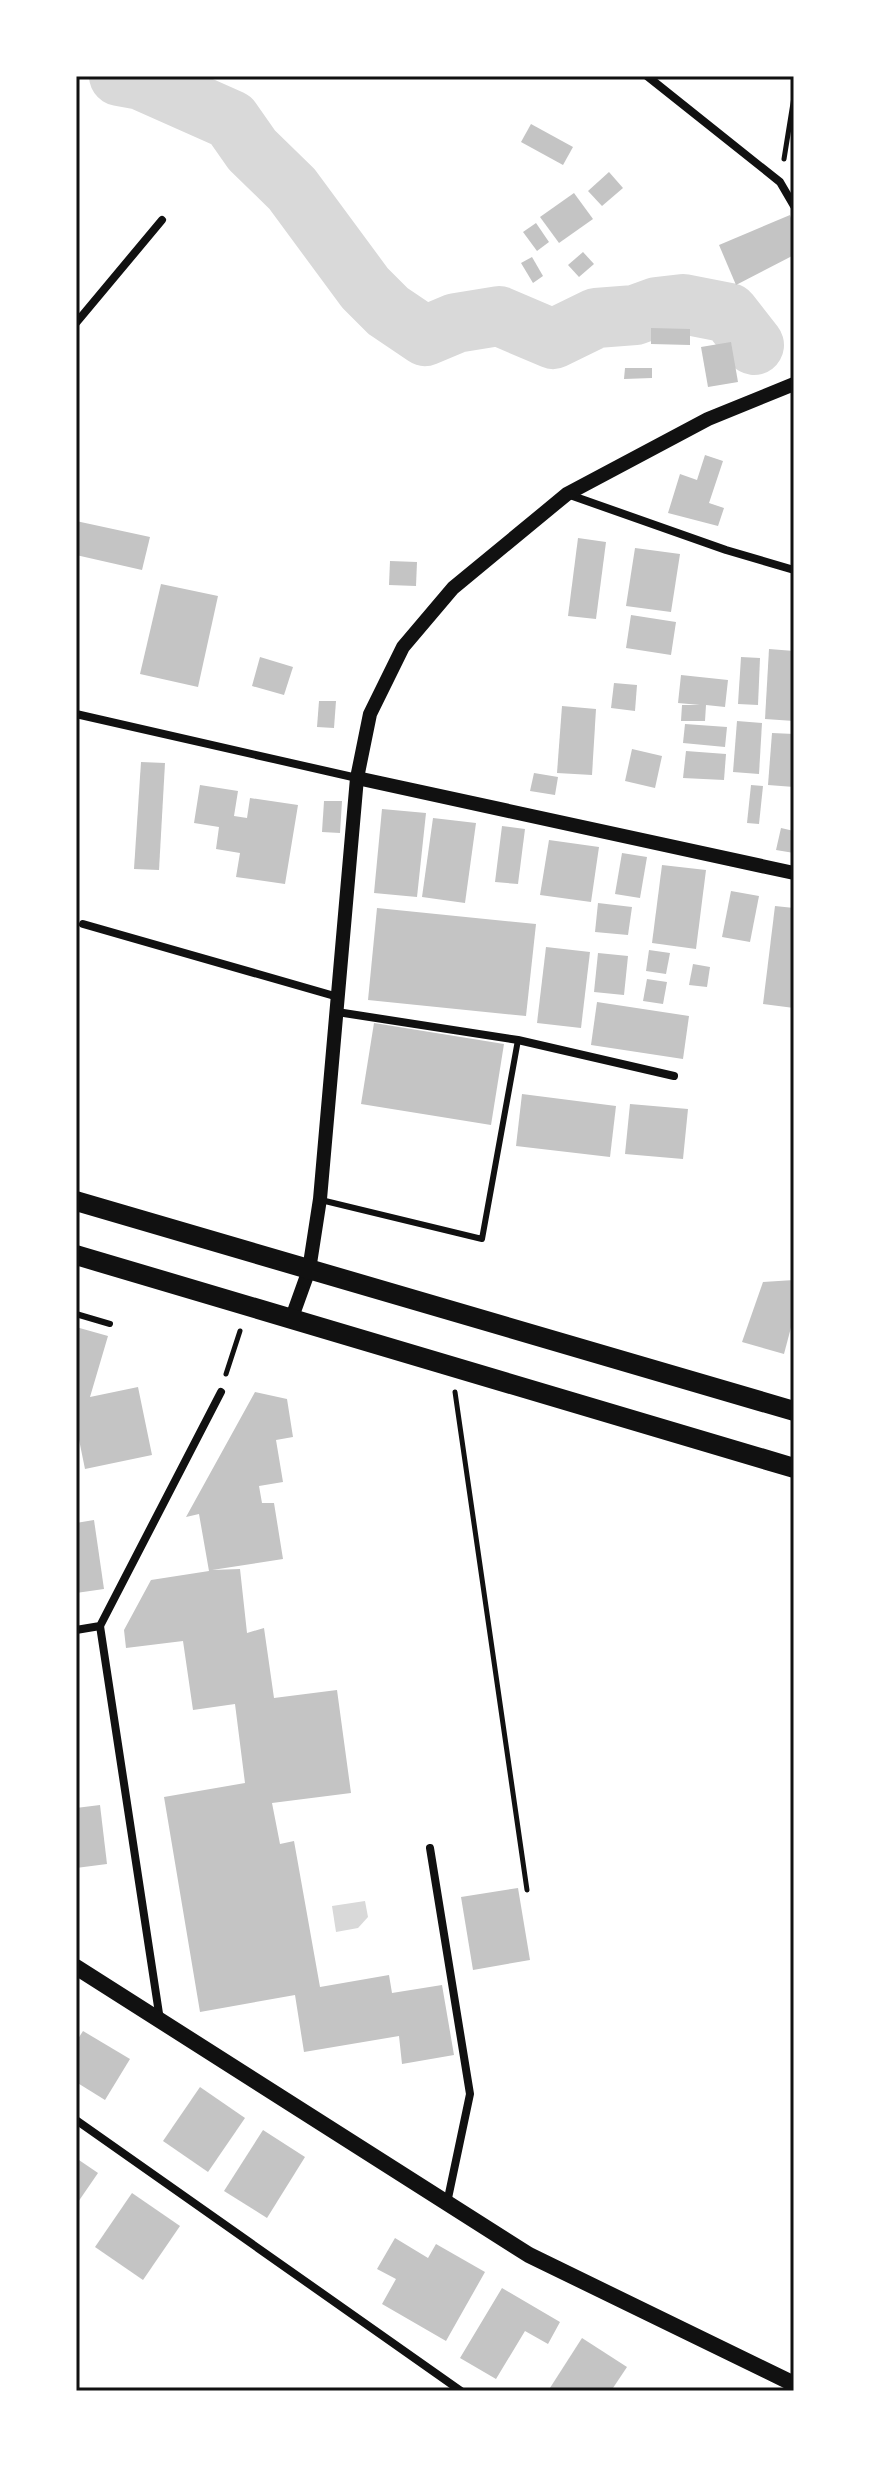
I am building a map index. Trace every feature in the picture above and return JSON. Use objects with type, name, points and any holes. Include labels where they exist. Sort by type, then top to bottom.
[{"type":"main road","points":[[76,1201],[794,1411]]},
{"type":"main road","points":[[77,1259],[794,1468]]},
{"type":"main road","points":[[76,1967],[529,2255],[794,2384]]},
{"type":"street","points":[[647,76],[780,182],[794,206]]},
{"type":"street","points":[[76,323],[162,220]]},
{"type":"street","points":[[291,1320],[309,1270],[320,1199],[357,778],[370,714],[403,647],[453,588],[567,494],[708,419],[794,384]]},
{"type":"street","points":[[567,494],[726,550],[794,570]]},
{"type":"street","points":[[76,714],[794,873]]},
{"type":"street","points":[[83,924],[337,1004],[518,1040],[674,1076]]},
{"type":"street","points":[[160,2020],[100,1626],[221,1392]]},
{"type":"street","points":[[76,1630],[100,1626]]},
{"type":"street","points":[[430,1848],[470,2094],[447,2203]]},
{"type":"street","points":[[76,2120],[461,2391]]},
{"type":"lane","points":[[320,1199],[482,1239],[518,1040]]},
{"type":"lane","points":[[76,1314],[110,1324]]},
{"type":"path","points":[[780,182],[794,97]]},
{"type":"path","points":[[221,1392],[248,1307]]},
{"type":"path","points":[[452,1368],[527,1890]]},
{"type":"shaded area","points":[[365,1901],[368,1917],[358,1928],[336,1932],[332,1906]]},
{"type":"building","points":[[531,124],[573,147],[563,165],[521,142]]},
{"type":"building","points":[[609,172],[623,188],[602,206],[588,191]]},
{"type":"building","points":[[574,193],[593,219],[559,243],[540,217]]},
{"type":"building","points":[[790,215],[794,227],[794,255],[736,285],[719,245]]},
{"type":"building","points":[[536,223],[549,242],[537,251],[523,232]]},
{"type":"building","points":[[583,252],[594,264],[579,277],[568,265]]},
{"type":"building","points":[[532,257],[543,276],[533,283],[521,263]]},
{"type":"building","points":[[651,328],[690,329],[690,345],[651,344]]},
{"type":"building","points":[[731,342],[738,382],[708,387],[701,347]]},
{"type":"building","points":[[625,368],[652,368],[652,378],[624,379]]},
{"type":"building","points":[[705,455],[723,461],[709,503],[724,508],[718,526],[668,513],[680,474],[697,480]]},
{"type":"building","points":[[76,521],[150,537],[142,570],[76,555]]},
{"type":"building","points":[[578,538],[606,542],[596,619],[568,616]]},
{"type":"building","points":[[635,548],[680,554],[671,612],[626,606]]},
{"type":"building","points":[[390,561],[417,562],[416,586],[389,585]]},
{"type":"building","points":[[161,584],[218,596],[198,687],[140,674]]},
{"type":"building","points":[[631,615],[676,622],[671,655],[626,648]]},
{"type":"building","points":[[769,649],[794,651],[794,721],[765,719]]},
{"type":"building","points":[[260,657],[293,667],[284,695],[252,686]]},
{"type":"building","points":[[741,657],[760,658],[758,705],[738,704]]},
{"type":"building","points":[[681,675],[728,680],[725,707],[706,705],[705,721],[681,721],[682,705],[700,705],[678,703]]},
{"type":"building","points":[[614,683],[637,685],[635,711],[611,708]]},
{"type":"building","points":[[319,701],[336,701],[334,728],[317,727]]},
{"type":"building","points":[[562,706],[596,709],[592,775],[557,773]]},
{"type":"building","points":[[737,721],[762,723],[759,774],[733,772]]},
{"type":"building","points":[[685,724],[727,727],[725,747],[683,743]]},
{"type":"building","points":[[772,733],[794,734],[794,787],[768,785]]},
{"type":"building","points":[[632,749],[662,756],[655,788],[625,781]]},
{"type":"building","points":[[686,751],[726,754],[724,780],[683,778]]},
{"type":"building","points":[[141,762],[165,763],[159,870],[134,869]]},
{"type":"building","points":[[534,773],[558,777],[555,795],[530,791]]},
{"type":"building","points":[[200,785],[238,791],[234,816],[247,818],[250,798],[298,805],[285,884],[236,877],[240,853],[216,849],[219,827],[194,823]]},
{"type":"building","points":[[751,785],[763,786],[759,824],[747,823]]},
{"type":"building","points":[[324,801],[342,801],[340,833],[322,832]]},
{"type":"building","points":[[382,809],[426,813],[417,897],[374,893]]},
{"type":"building","points":[[433,818],[476,823],[465,903],[422,897]]},
{"type":"building","points":[[502,826],[525,829],[518,884],[495,882]]},
{"type":"building","points":[[781,828],[794,831],[794,853],[776,850]]},
{"type":"building","points":[[549,840],[599,847],[591,902],[540,895]]},
{"type":"building","points":[[622,853],[647,857],[640,898],[615,894]]},
{"type":"building","points":[[662,865],[706,870],[696,949],[652,943]]},
{"type":"building","points":[[731,891],[759,896],[750,942],[722,937]]},
{"type":"building","points":[[598,903],[632,907],[628,935],[595,932]]},
{"type":"building","points":[[775,906],[794,908],[794,1008],[763,1004]]},
{"type":"building","points":[[377,908],[536,924],[526,1016],[368,1000]]},
{"type":"building","points":[[546,947],[590,952],[581,1028],[537,1023]]},
{"type":"building","points":[[649,950],[670,953],[666,974],[646,971]]},
{"type":"building","points":[[598,953],[628,956],[624,995],[594,992]]},
{"type":"building","points":[[693,964],[710,967],[707,987],[689,985]]},
{"type":"building","points":[[647,979],[667,982],[663,1004],[643,1001]]},
{"type":"building","points":[[597,1002],[689,1016],[683,1059],[591,1045]]},
{"type":"building","points":[[374,1023],[504,1044],[491,1125],[361,1104]]},
{"type":"building","points":[[522,1094],[616,1106],[610,1157],[516,1146]]},
{"type":"building","points":[[630,1104],[688,1109],[683,1159],[625,1154]]},
{"type":"building","points":[[794,1280],[794,1316],[784,1354],[742,1342],[763,1282]]},
{"type":"building","points":[[76,1327],[108,1336],[90,1397],[138,1387],[152,1455],[85,1469],[76,1425]]},
{"type":"building","points":[[255,1392],[287,1399],[293,1437],[276,1440],[283,1482],[259,1486],[262,1503],[274,1503],[283,1559],[212,1570],[240,1569],[247,1633],[264,1628],[274,1698],[337,1690],[351,1793],[272,1803],[280,1844],[294,1841],[320,1987],[389,1975],[392,1993],[442,1985],[454,2055],[402,2064],[399,2036],[304,2052],[295,1995],[200,2012],[164,1797],[245,1783],[235,1704],[193,1710],[183,1641],[126,1648],[124,1630],[151,1580],[209,1571],[199,1514],[186,1517]]},
{"type":"building","points":[[94,1520],[104,1589],[76,1593],[76,1523]]},
{"type":"building","points":[[100,1805],[107,1864],[76,1868],[76,1808]]},
{"type":"building","points":[[518,1888],[530,1960],[473,1970],[461,1897]]},
{"type":"building","points":[[83,2031],[130,2059],[105,2100],[76,2082],[76,2042]]},
{"type":"building","points":[[200,2087],[245,2118],[208,2172],[163,2141]]},
{"type":"building","points":[[263,2130],[305,2157],[267,2218],[224,2191]]},
{"type":"building","points":[[76,2158],[98,2173],[76,2205]]},
{"type":"building","points":[[132,2193],[180,2226],[143,2280],[95,2247]]},
{"type":"building","points":[[395,2238],[428,2258],[436,2244],[485,2272],[446,2341],[382,2304],[396,2279],[377,2269]]},
{"type":"building","points":[[502,2288],[560,2322],[548,2344],[525,2331],[496,2379],[460,2358]]},
{"type":"building","points":[[582,2338],[627,2367],[611,2391],[548,2391]]},
{"type":"waterway","points":[[119,76],[141,80],[231,120],[252,150],[292,189],[365,288],[388,311],[425,336],[456,323],[499,316],[553,339],[596,318],[635,315],[657,307],[683,304],[729,313],[754,345]]}]
